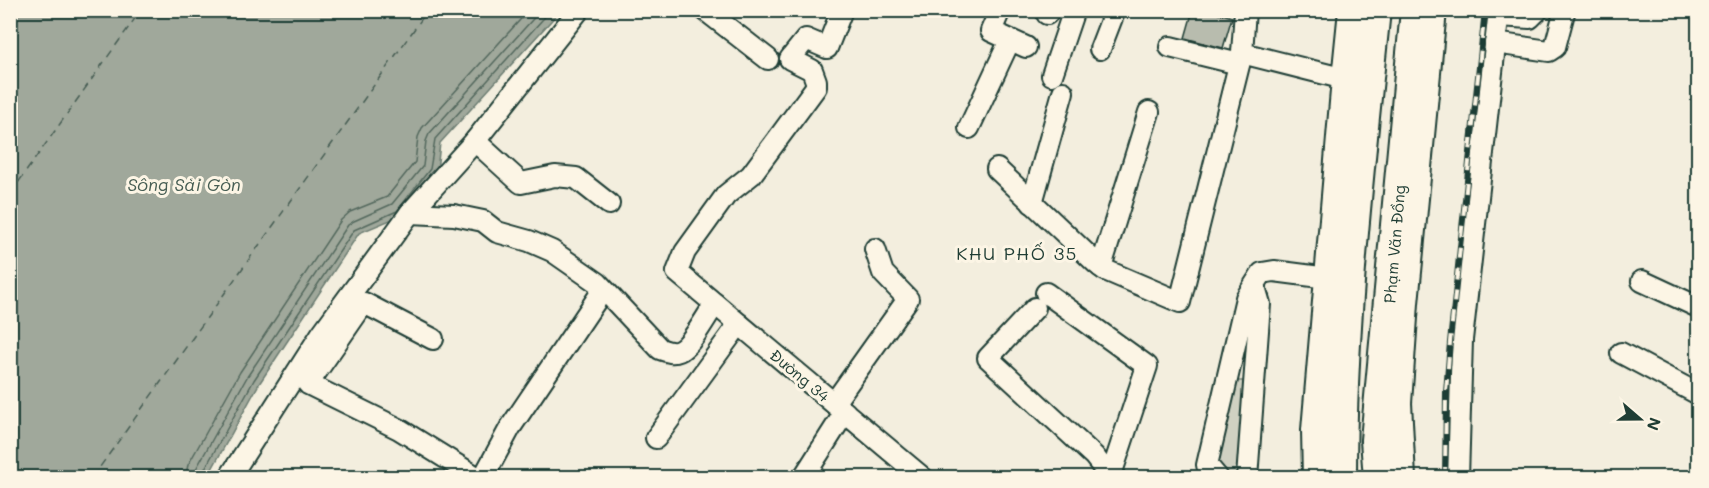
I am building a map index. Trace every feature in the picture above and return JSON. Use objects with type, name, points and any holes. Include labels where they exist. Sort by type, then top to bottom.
[{"type":"highway","points":[[1341,477],[1328,426],[1349,276],[1375,10]]},
{"type":"highway","name":"Phạm Văn Đồng","points":[[1379,477],[1376,440],[1416,10]]},
{"type":"main road","points":[[1316,477],[1328,426],[1328,278],[1352,10]]},
{"type":"main road","name":"Phạm Văn Đồng","points":[[1402,477],[1398,403],[1405,303],[1433,10]]},
{"type":"street","points":[[229,477],[322,333],[410,213],[475,141],[579,10]]},
{"type":"street","points":[[705,10],[768,59]]},
{"type":"street","name":"Đường 34","points":[[842,10],[827,48],[806,39],[790,59],[812,70],[816,87],[751,175],[726,195],[685,252],[677,272],[924,477]]},
{"type":"street","points":[[969,128],[1018,43],[991,31],[1000,10]]},
{"type":"street","points":[[1052,75],[1074,10]]},
{"type":"street","points":[[1100,49],[1115,10]]},
{"type":"street","points":[[997,169],[1101,267],[1180,302],[1240,58],[1245,10]]},
{"type":"street","points":[[1458,477],[1462,340],[1499,13],[1530,18],[1538,10]]},
{"type":"street","points":[[1496,43],[1549,51],[1555,47],[1564,13]]},
{"type":"street","points":[[1170,47],[1240,58],[1345,80]]},
{"type":"street","points":[[1032,203],[1063,92]]},
{"type":"street","points":[[1101,267],[1149,112]]},
{"type":"street","points":[[475,141],[520,183],[555,176],[576,178],[609,204]]},
{"type":"street","points":[[410,213],[454,215],[483,222],[497,232],[529,241],[552,251],[586,274],[660,349],[670,353],[680,351],[687,345],[715,304]]},
{"type":"street","points":[[802,477],[840,408],[908,299],[883,273],[874,249]]},
{"type":"street","points":[[1218,477],[1207,465],[1246,298],[1262,273],[1274,271],[1328,278]]},
{"type":"street","points":[[1642,281],[1698,307]]},
{"type":"street","points":[[1247,477],[1260,304],[1255,287]]},
{"type":"street","points":[[433,339],[364,303],[308,384],[399,429],[481,477],[510,428],[603,290]]},
{"type":"street","points":[[1040,301],[1147,366],[1111,476],[1094,456],[988,358],[1040,301]]},
{"type":"street","points":[[656,438],[740,324]]},
{"type":"street","points":[[1622,353],[1698,394]]},
{"type":"shaded area","points":[[1237,381],[1245,381],[1241,471],[1227,474],[1217,465]]},
{"type":"water","name":"Sông Sài Gòn","points":[[10,11],[560,11],[440,143],[437,171],[400,216],[359,233],[259,384],[207,478],[11,477]]},
{"type":"building","points":[[1193,10],[1208,10],[1232,17],[1223,48],[1185,38]]},
{"type":"ferry route","points":[[10,194],[141,10]]},
{"type":"ferry route","points":[[92,478],[428,10]]},
{"type":"railway","points":[[1445,478],[1446,392],[1450,342],[1485,10]]},
{"type":"district","name":"KHU PHỐ 35","points":[[1017,253]]}]
